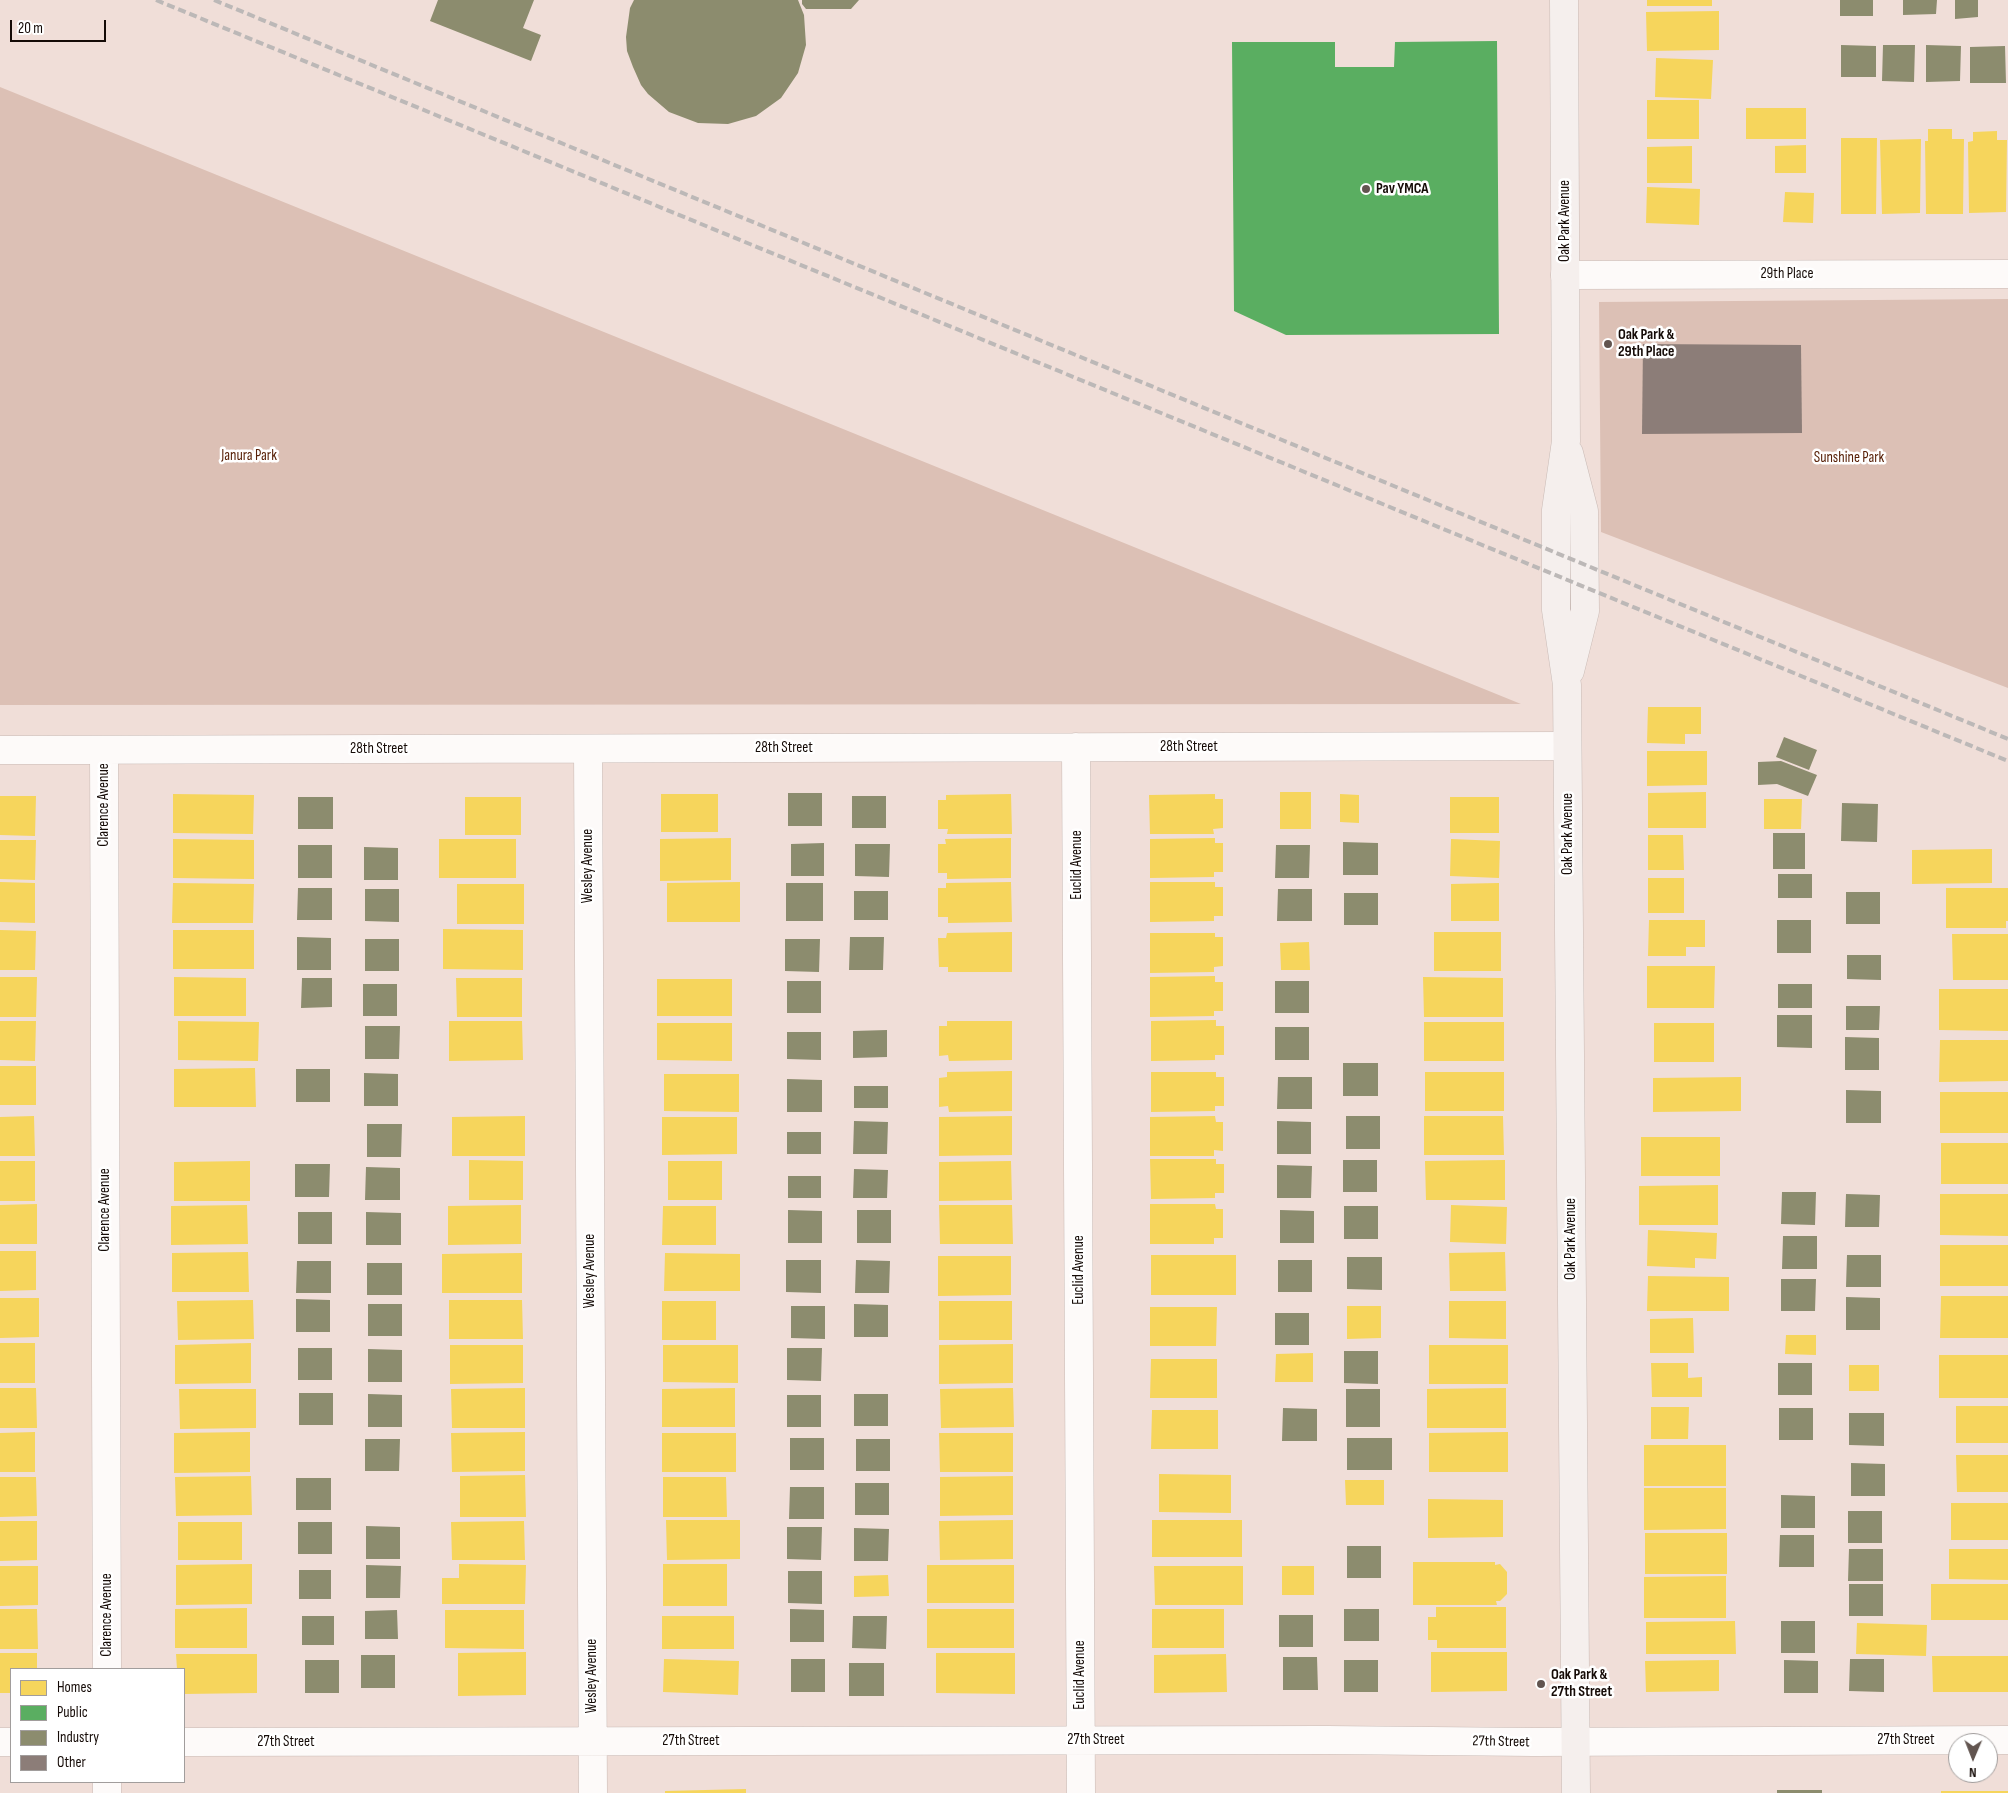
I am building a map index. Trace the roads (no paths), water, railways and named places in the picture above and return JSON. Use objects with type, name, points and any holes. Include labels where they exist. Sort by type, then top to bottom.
[{"type":"street","name":"Oak Park Avenue","points":[[1564,0],[1566,441],[1584,511],[1585,541],[1585,611],[1567,685],[1576,1793]]},
{"type":"street","name":"29th Place","points":[[1565,275],[2008,274]]},
{"type":"street","name":"28th Street","points":[[0,750],[1567,746]]},
{"type":"street","name":"Euclid Avenue","points":[[1076,747],[1081,1793]]},
{"type":"street","name":"Wesley Avenue","points":[[588,749],[592,1793]]},
{"type":"street","name":"Clarence Avenue","points":[[104,750],[107,1668]]},
{"type":"street","name":"27th Street","points":[[185,1742],[2008,1740]]},
{"type":"railway","points":[[156,0],[2008,761]]},
{"type":"railway","points":[[214,0],[2008,739]]},
{"type":"place","name":"Pav YMCA","points":[[1366,189]]},
{"type":"place","name":"Oak Park & 29th Place","points":[[1608,344]]},
{"type":"place","name":"Oak Park & 27th Street","points":[[1541,1684]]},
{"type":"park label","name":"Janura Park","points":[[249,456]]},
{"type":"park label","name":"Sunshine Park","points":[[1849,458]]}]
